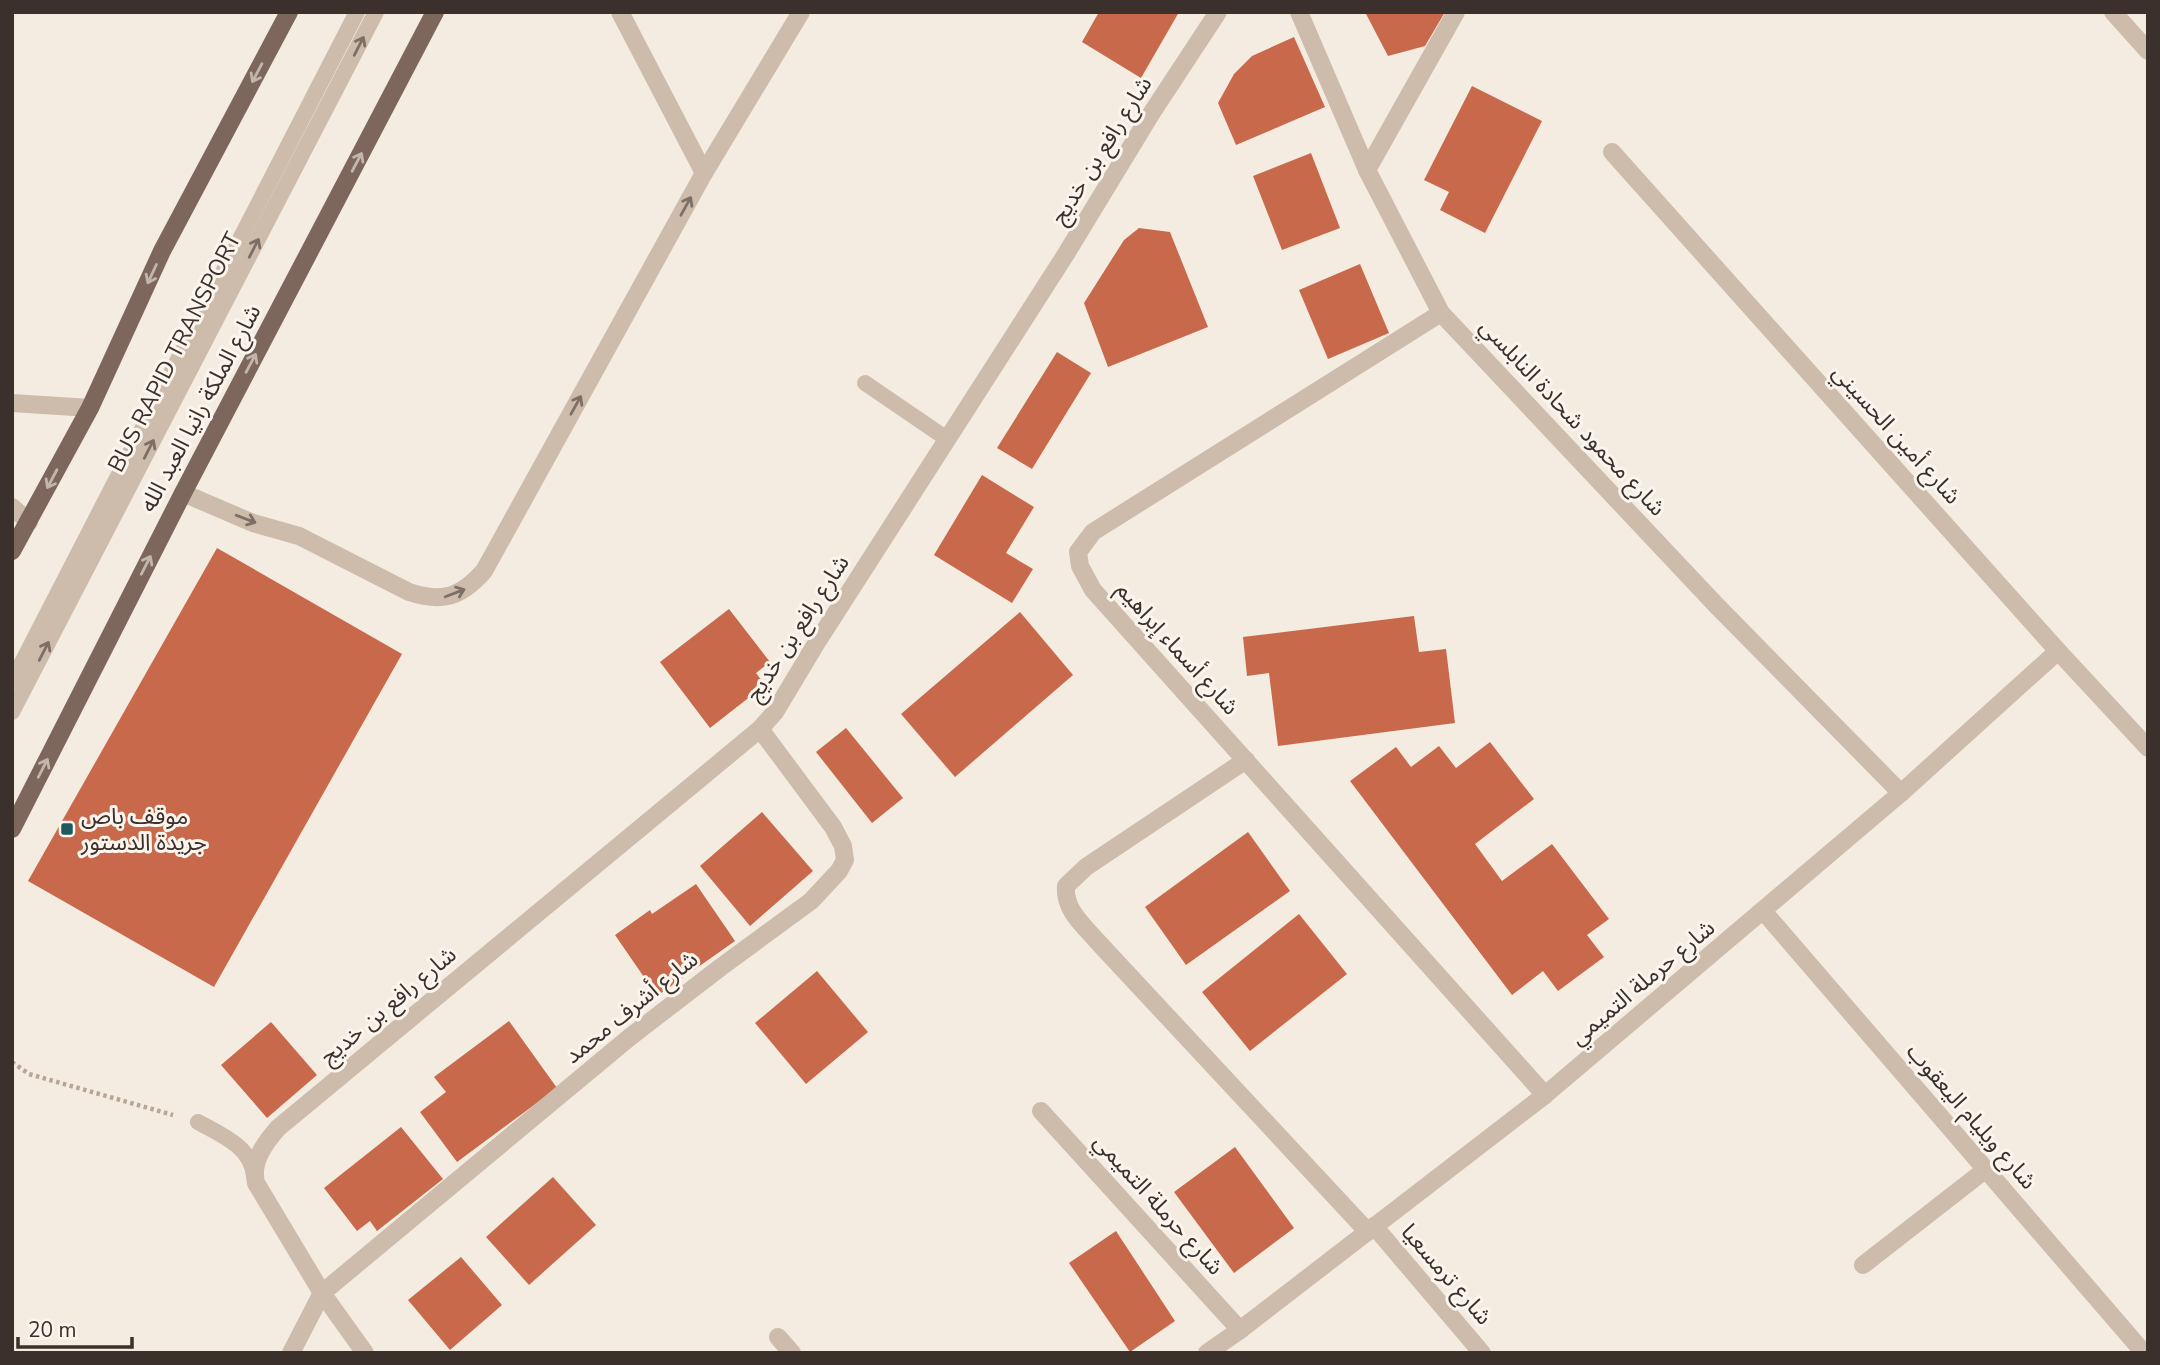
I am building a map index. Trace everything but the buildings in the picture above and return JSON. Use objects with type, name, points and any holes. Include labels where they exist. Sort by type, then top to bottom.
[{"type":"main road","points":[[12,551],[90,408],[162,251],[289,12]]},
{"type":"main road","name":"شارع الملكة رانيا العبد الله","points":[[12,829],[183,493],[435,12]]},
{"type":"street","points":[[620,12],[704,173]]},
{"type":"street","points":[[183,493],[253,523],[299,536],[409,592],[434,598],[459,593],[473,584],[484,571],[704,173],[801,12]]},
{"type":"street","name":"شارع رافع بن خديج","points":[[255,1178],[258,1158],[266,1142],[278,1128],[760,729],[775,712],[1217,12]]},
{"type":"street","name":"شارع محمود شحادة النابلسي","points":[[1298,12],[1367,170],[1441,313],[1717,606],[1901,793]]},
{"type":"street","points":[[1367,170],[1456,12]]},
{"type":"street","points":[[2113,12],[2148,51]]},
{"type":"street","name":"شارع أمين الحسيني","points":[[1612,152],[2148,748]]},
{"type":"street","name":"شارع أسماء إبراهيم","points":[[1441,313],[1093,532],[1083,541],[1078,552],[1080,566],[1093,590],[1545,1095]]},
{"type":"street","points":[[12,403],[90,408]]},
{"type":"street","points":[[12,507],[29,522]]},
{"type":"street","name":"شارع حرملة التميمي","points":[[1207,1353],[1545,1095],[1764,912],[2058,651]]},
{"type":"street","name":"شارع أشرف محمد","points":[[322,1293],[630,1037],[811,901],[839,871],[845,860],[840,838],[760,729]]},
{"type":"street","name":"شارع ترمسعيا","points":[[1246,760],[1086,867],[1066,886],[1065,897],[1069,907],[1097,940],[1371,1229],[1482,1353]]},
{"type":"street","name":"شارع ويليام اليعقوب","points":[[1764,912],[2144,1353]]},
{"type":"street","name":"شارع حرملة التميمي","points":[[1041,1111],[1240,1330]]},
{"type":"street","points":[[1863,1265],[1985,1170]]},
{"type":"street","points":[[255,1178],[322,1293],[365,1353]]},
{"type":"street","points":[[291,1353],[322,1293]]},
{"type":"street","points":[[778,1337],[792,1353]]},
{"type":"lane","name":"BUS RAPID TRANSPORT","points":[[12,682],[357,12]]},
{"type":"lane","name":"BUS RAPID TRANSPORT","points":[[12,712],[376,12]]},
{"type":"lane","points":[[865,383],[947,439]]},
{"type":"lane","points":[[198,1122],[237,1143],[253,1164],[255,1178]]},
{"type":"path","points":[[12,1062],[29,1074],[198,1122]]},
{"type":"place","name":"موقف باص جريدة الدستور","points":[[67,829]]}]
